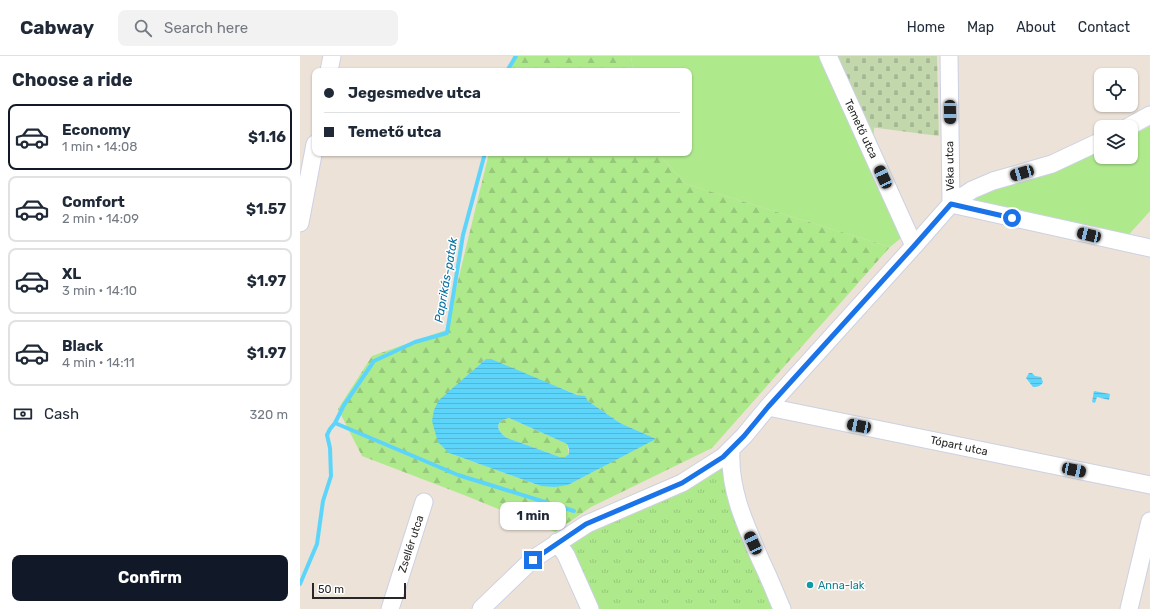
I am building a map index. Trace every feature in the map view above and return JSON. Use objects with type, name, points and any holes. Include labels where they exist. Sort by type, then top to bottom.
[{"type":"street","points":[[330,68],[332,56]]},
{"type":"street","name":"Temető utca","points":[[828,56],[914,246]]},
{"type":"street","name":"Véka utca","points":[[949,56],[951,204]]},
{"type":"street","points":[[1138,122],[1150,115]]},
{"type":"street","points":[[481,609],[533,560],[586,524],[682,483],[723,457],[731,450],[951,204],[972,190],[993,181],[1052,164],[1094,144]]},
{"type":"street","points":[[300,223],[313,156]]},
{"type":"street","points":[[951,204],[1150,248]]},
{"type":"street","name":"Tópart utca","points":[[768,407],[1150,486]]},
{"type":"street","points":[[731,450],[730,463],[738,505],[744,523],[782,609]]},
{"type":"street","name":"Zsellér utca","points":[[390,609],[424,502]]},
{"type":"street","points":[[1128,609],[1150,521]]},
{"type":"street","points":[[558,542],[566,555],[590,609]]},
{"type":"green space","points":[[513,56],[631,56],[633,68],[511,68]]},
{"type":"green space","points":[[631,56],[882,56],[873,139],[912,229],[890,247],[686,184],[661,156],[692,156],[692,68],[633,68]]},
{"type":"green space","points":[[831,56],[937,56],[939,136],[862,126]]},
{"type":"green space","points":[[1150,126],[1150,211],[1124,240],[958,201],[1094,152],[1094,164],[1138,164],[1138,132]]},
{"type":"green space","points":[[488,156],[661,156],[686,184],[890,247],[712,448],[591,507],[555,532],[362,456],[338,409],[372,356],[446,330]],"holes":[[[486,359],[584,397],[620,423],[655,439],[568,485],[541,486],[449,453],[469,374]]]},
{"type":"green space","points":[[509,418],[567,444],[569,454],[565,457],[560,457],[507,438],[503,435],[498,426],[501,421]]},
{"type":"green space","points":[[730,463],[782,609],[590,609],[566,555],[573,532]]},
{"type":"water","points":[[486,359],[491,359],[577,395],[585,396],[588,401],[620,423],[656,439],[568,485],[555,487],[541,486],[449,453],[438,442],[432,421],[434,410],[439,400]],"holes":[[[509,418],[567,444],[569,454],[565,457],[560,457],[507,438],[503,435],[498,426],[501,421]]]},
{"type":"water","points":[[1029,373],[1041,377],[1043,382],[1038,386],[1033,387],[1026,378]]},
{"type":"water","points":[[1094,391],[1110,394],[1109,400],[1097,397],[1095,403],[1092,402]]},
{"type":"waterway","name":"Paprikás-patak","points":[[509,68],[516,56]]},
{"type":"waterway","name":"Paprikás-patak","points":[[300,584],[317,544],[323,501],[331,476],[330,448],[327,435],[344,405],[374,361],[415,342],[447,333],[463,235],[484,156]]},
{"type":"waterway","points":[[335,423],[458,475],[574,511]]},
{"type":"place","name":"Anna-lak","points":[[810,585]]},
{"type":"route","points":[[533,560],[572,532],[586,524],[682,483],[723,457],[744,436],[768,407],[951,204],[1012,218]]}]
